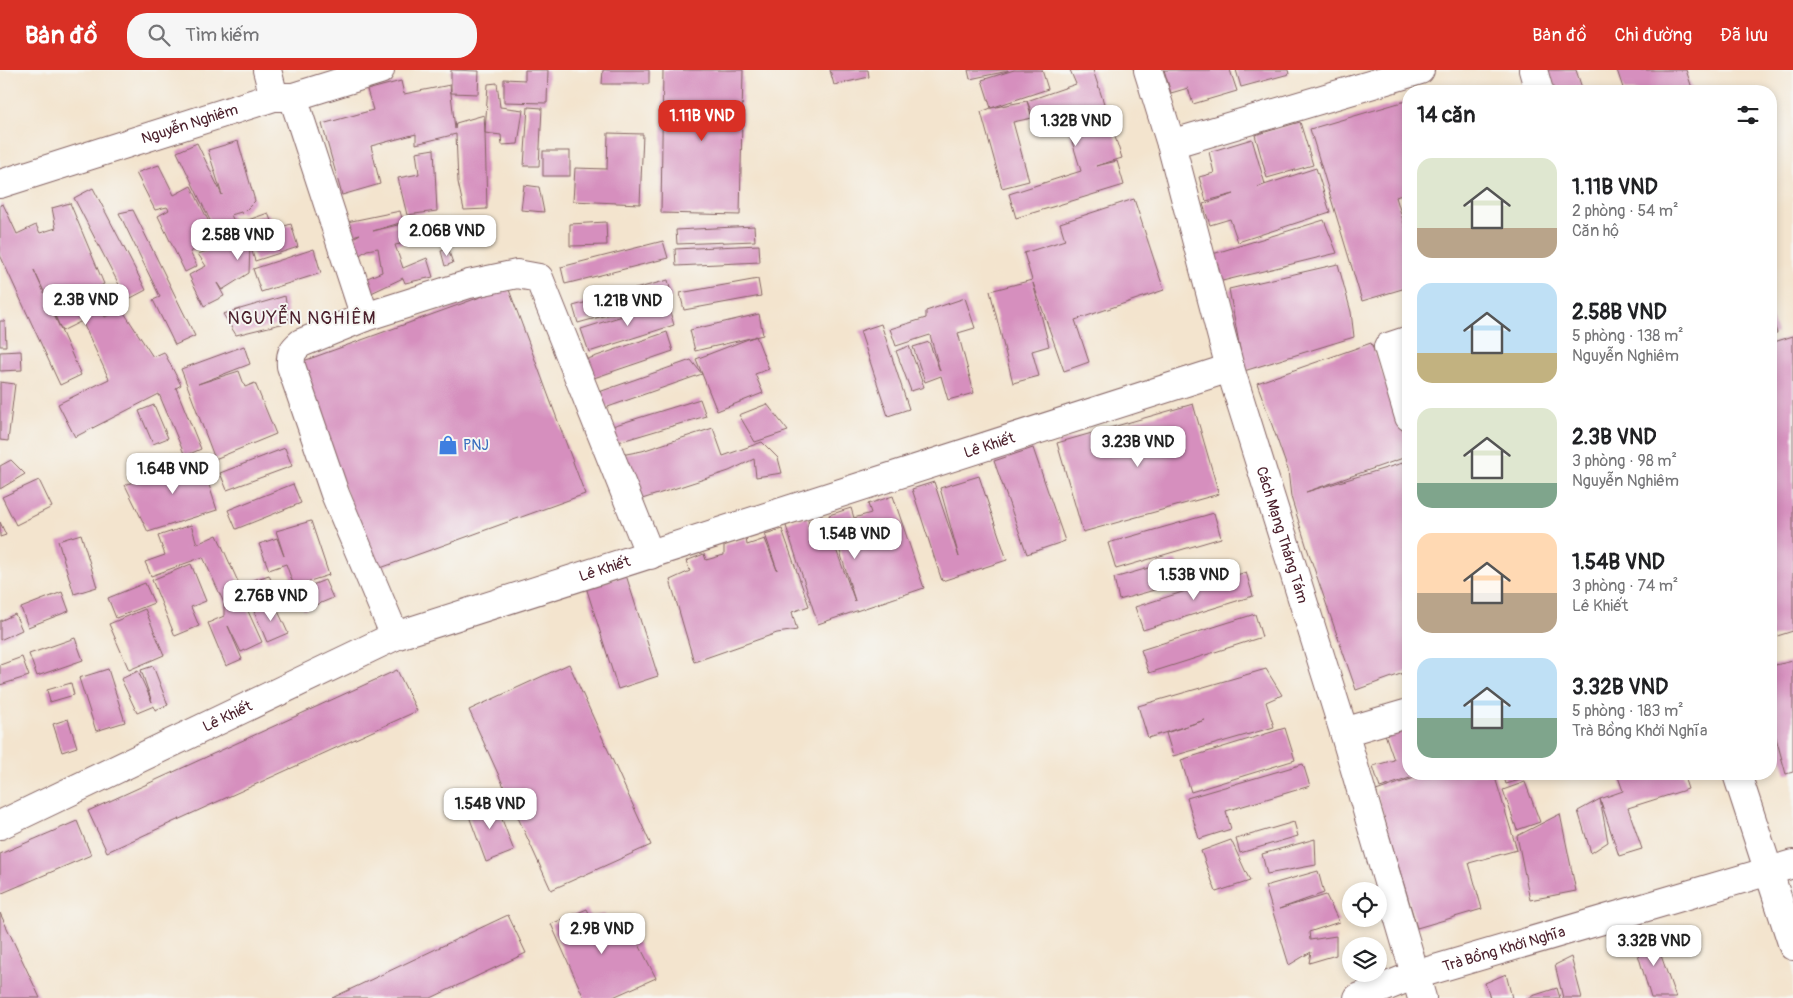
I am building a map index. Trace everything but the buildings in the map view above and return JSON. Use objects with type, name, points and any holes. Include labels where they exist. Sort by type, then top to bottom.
[{"type":"street","points":[[267,70],[283,97],[366,316]]},
{"type":"street","name":"Nguyễn Nghiêm","points":[[0,184],[283,97],[380,70]]},
{"type":"street","name":"Cách Mạng Tháng Tám","points":[[1148,70],[1171,144],[1230,368],[1344,732],[1418,986]]},
{"type":"street","points":[[1171,144],[1420,70]]},
{"type":"street","points":[[1533,70],[1537,85]]},
{"type":"street","points":[[396,636],[336,494],[291,366],[290,355],[301,343],[366,316],[500,276],[517,274],[539,278],[650,555]]},
{"type":"street","points":[[1402,343],[1388,348],[1402,394]]},
{"type":"street","name":"Lê Khiết","points":[[0,825],[396,636],[1230,368]]},
{"type":"street","points":[[1344,732],[1402,715]]},
{"type":"street","points":[[1740,780],[1781,868],[1793,946]]},
{"type":"street","name":"Trà Bồng Khởi Nghĩa","points":[[1358,998],[1418,986],[1781,868]]},
{"type":"place","name":"PNJ","points":[[448,445]]},
{"type":"district","name":"NGUYỄN NGHIÊM","points":[[302,318]]}]
